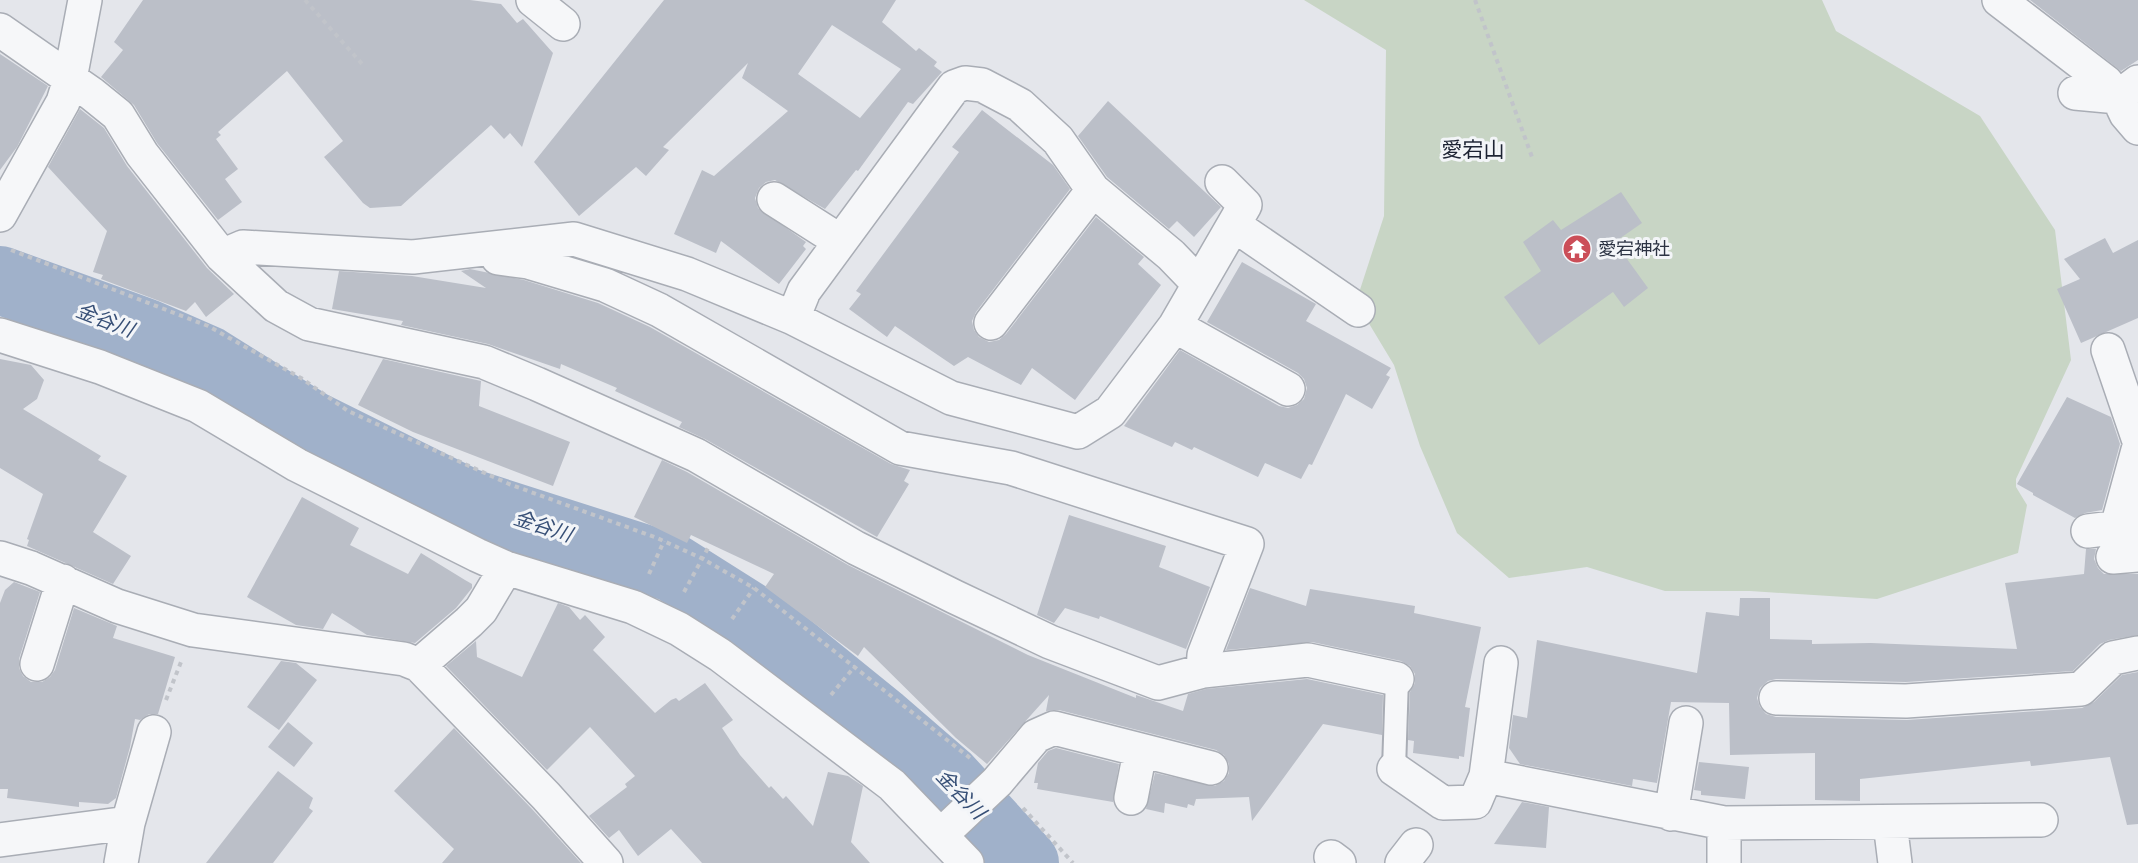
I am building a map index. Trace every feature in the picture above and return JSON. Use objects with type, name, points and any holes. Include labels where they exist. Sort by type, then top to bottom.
[{"type":"street","points":[[1,231],[63,102],[70,79],[85,0]]},
{"type":"street","points":[[533,0],[563,24]]},
{"type":"street","points":[[1999,0],[2106,82],[2128,90]]},
{"type":"street","points":[[0,30],[118,115],[142,154],[222,256],[276,306],[309,324],[484,362],[537,384],[696,455],[856,548],[1050,642],[1158,682],[1203,671],[1308,660],[1397,679]]},
{"type":"street","points":[[793,318],[804,291],[840,241],[954,87],[966,83],[982,85],[1020,105],[1058,140],[1083,171],[1093,190],[1172,255],[1199,284]]},
{"type":"street","points":[[2075,93],[2128,90]]},
{"type":"street","points":[[2128,90],[2126,114],[2138,128]]},
{"type":"street","points":[[222,256],[243,247],[413,257],[574,239],[687,274],[793,318],[951,398],[1078,432],[1110,412],[1175,326],[1234,225],[1245,205],[1222,182]]},
{"type":"street","points":[[991,323],[1093,190]]},
{"type":"street","points":[[774,199],[840,241]]},
{"type":"street","points":[[1234,225],[1358,310]]},
{"type":"street","points":[[458,253],[528,262],[605,285],[659,310],[900,448],[1011,468],[1247,544],[1204,655],[1203,671]]},
{"type":"street","points":[[1175,326],[1288,389]]},
{"type":"street","points":[[0,335],[100,367],[198,406],[297,465],[506,568],[633,607],[679,629],[720,655],[892,785],[942,834],[967,863]]},
{"type":"street","points":[[2108,350],[2138,438]]},
{"type":"street","points":[[2119,539],[2138,450]]},
{"type":"street","points":[[0,558],[63,581],[117,606],[192,630],[404,659],[418,665],[546,796],[606,863]]},
{"type":"street","points":[[418,665],[480,610],[506,568]]},
{"type":"street","points":[[37,664],[63,581]]},
{"type":"street","points":[[1776,698],[1906,701],[2081,689],[2113,658],[2138,653]]},
{"type":"street","points":[[1394,769],[1443,803],[1475,802],[1486,776],[1501,663]]},
{"type":"street","points":[[1671,814],[1686,723]]},
{"type":"street","points":[[942,834],[997,782],[1036,736],[1054,728],[1140,752],[1211,768]]},
{"type":"street","points":[[121,863],[128,823],[154,732]]},
{"type":"street","points":[[1131,798],[1140,752]]},
{"type":"street","points":[[1486,776],[1724,823],[2042,820]]},
{"type":"street","points":[[0,840],[128,823]]},
{"type":"street","points":[[1724,823],[1724,863]]},
{"type":"street","points":[[1890,823],[1895,863]]},
{"type":"lane","points":[[1394,769],[1397,679]]},
{"type":"path","points":[[305,0],[363,65]]},
{"type":"path","points":[[1475,0],[1532,157]]},
{"type":"path","points":[[1,231],[208,326],[301,378],[348,411],[498,479],[664,543],[754,588],[942,734],[997,782],[1073,863]]},
{"type":"path","points":[[644,585],[664,543]]},
{"type":"path","points":[[679,601],[708,548]]},
{"type":"path","points":[[154,732],[192,630]]},
{"type":"green space","points":[[1304,0],[1822,0],[1836,31],[1980,116],[2055,230],[2071,360],[2016,479],[2016,487],[2027,505],[2018,553],[1877,599],[1750,591],[1665,591],[1587,567],[1509,578],[1457,533],[1420,446],[1394,365],[1356,302],[1384,216],[1386,50]]},
{"type":"building","points":[[143,0],[470,0],[501,4],[517,23],[523,19],[553,53],[522,147],[510,133],[504,139],[491,125],[401,206],[370,208],[363,203],[324,157],[343,141],[287,71],[218,132],[221,135],[216,139],[238,169],[225,179],[242,202],[218,220],[157,143],[134,105],[101,77],[123,50],[114,42]]},
{"type":"building","points":[[664,0],[896,0],[882,22],[916,51],[919,48],[937,62],[934,66],[942,72],[913,104],[908,102],[858,171],[856,170],[825,209],[775,180],[766,182],[759,188],[755,198],[758,208],[806,242],[803,246],[806,249],[779,284],[721,241],[716,253],[674,234],[702,170],[714,176],[788,111],[742,78],[748,63],[663,147],[669,150],[646,176],[636,167],[579,216],[534,162]],"holes":[[[832,25],[901,69],[860,118],[798,74]]]},
{"type":"building","points":[[2030,0],[2138,0],[2138,60],[2121,71]]},
{"type":"building","points":[[0,54],[48,86],[17,147],[0,170]]},
{"type":"building","points":[[1108,101],[1221,207],[1194,237],[1177,221],[1169,229],[1107,177],[1078,136]]},
{"type":"building","points":[[80,109],[104,128],[127,166],[207,268],[234,294],[206,317],[195,302],[186,311],[101,279],[103,275],[93,272],[107,231],[48,167]]},
{"type":"building","points":[[982,110],[1053,165],[1070,189],[976,312],[972,321],[979,337],[989,342],[999,340],[1006,334],[1096,217],[1144,257],[1138,264],[1161,285],[1075,400],[1032,368],[1021,385],[968,357],[954,366],[895,326],[887,337],[849,309],[861,294],[856,291],[959,152],[952,147]]},
{"type":"building","name":"愛宕神社","points":[[1621,192],[1642,223],[1619,239],[1630,256],[1627,259],[1648,288],[1624,307],[1613,292],[1539,345],[1504,297],[1541,271],[1523,242],[1553,220],[1561,230]]},
{"type":"building","points":[[2105,238],[2113,253],[2138,240],[2138,318],[2081,343],[2057,289],[2080,279],[2064,259]]},
{"type":"building","points":[[1242,262],[1316,304],[1306,321],[1391,368],[1386,375],[1390,377],[1372,409],[1346,394],[1312,465],[1309,464],[1301,479],[1265,463],[1258,477],[1194,447],[1192,450],[1175,442],[1172,447],[1124,426],[1180,350],[1279,406],[1288,408],[1304,399],[1307,388],[1304,379],[1298,373],[1207,322]]},
{"type":"building","points":[[470,269],[524,280],[598,303],[650,327],[891,464],[910,470],[904,481],[909,484],[877,537],[705,439],[679,427],[682,422],[615,391],[617,388],[561,364],[560,369],[488,344],[401,325],[403,321],[332,309],[339,271],[412,276],[486,288],[461,271]]},
{"type":"building","points":[[0,359],[31,365],[44,380],[37,399],[23,409],[101,456],[98,460],[127,476],[93,532],[131,556],[113,584],[27,546],[29,540],[27,539],[43,494],[0,468]]},
{"type":"building","points":[[383,359],[481,381],[479,406],[570,442],[553,486],[413,432],[358,405]]},
{"type":"building","points":[[2067,397],[2111,417],[2120,444],[2102,510],[2085,513],[2075,518],[2017,484]]},
{"type":"building","points":[[662,460],[687,472],[848,565],[1028,655],[1136,698],[1136,695],[1183,711],[1188,694],[1206,689],[1307,679],[1383,695],[1382,735],[1323,724],[1252,821],[1249,797],[1196,799],[1194,806],[1188,804],[1187,808],[1165,803],[1164,813],[1146,809],[1155,773],[1215,786],[1224,781],[1229,773],[1229,764],[1224,755],[1216,750],[1059,710],[1046,711],[1049,695],[987,764],[956,738],[864,647],[858,656],[765,587],[774,574],[691,535],[687,543],[634,517]]},
{"type":"building","points":[[302,497],[359,528],[350,545],[408,574],[421,553],[472,584],[472,588],[456,608],[415,643],[367,635],[332,613],[323,629],[296,625],[247,597]]},
{"type":"building","points":[[1069,515],[1166,546],[1159,567],[1210,587],[1186,649],[1100,616],[1099,619],[1065,608],[1054,623],[1037,615]]},
{"type":"building","points":[[2086,549],[2096,549],[2094,559],[2104,574],[2138,574],[2138,635],[2109,640],[2100,644],[2073,671],[1906,682],[1776,679],[1768,681],[1760,688],[1757,698],[1766,714],[1776,717],[1907,720],[2082,708],[2094,702],[2122,675],[2138,672],[2138,824],[2127,825],[2110,757],[2031,766],[2030,761],[1860,779],[1860,801],[1815,800],[1815,753],[1730,755],[1729,703],[1671,702],[1657,783],[1633,779],[1632,786],[1520,764],[1509,748],[1513,715],[1527,718],[1537,640],[1697,673],[1706,612],[1739,616],[1740,598],[1770,598],[1770,639],[1812,640],[1812,644],[1871,643],[2017,649],[2005,583],[2084,574]]},
{"type":"building","points":[[14,582],[40,592],[19,659],[19,668],[23,676],[31,682],[42,682],[55,670],[74,608],[117,626],[113,638],[175,657],[158,714],[149,714],[140,720],[135,719],[116,798],[108,804],[79,802],[79,807],[7,798],[8,789],[0,789],[0,603],[5,590]]},
{"type":"building","points":[[1250,588],[1306,606],[1310,589],[1415,606],[1414,613],[1481,627],[1465,707],[1470,708],[1464,757],[1459,756],[1459,759],[1413,753],[1414,741],[1408,740],[1410,692],[1415,683],[1415,674],[1410,666],[1401,661],[1312,642],[1226,650]]},
{"type":"building","points":[[558,603],[569,607],[580,620],[585,615],[605,637],[593,650],[655,713],[671,700],[676,698],[679,701],[705,683],[733,720],[722,728],[740,755],[769,788],[771,786],[783,799],[786,796],[813,826],[828,772],[848,776],[863,786],[851,842],[870,863],[702,863],[671,829],[638,856],[619,830],[609,838],[589,816],[627,787],[625,784],[635,776],[590,727],[547,770],[446,666],[476,641],[477,657],[522,677]]},
{"type":"building","points":[[281,661],[296,663],[317,680],[279,730],[247,707]]},
{"type":"building","points":[[288,722],[313,743],[294,767],[268,747]]},
{"type":"building","points":[[454,728],[581,863],[442,863],[454,849],[394,791]]},
{"type":"building","points":[[1056,748],[1119,764],[1113,802],[1037,789],[1038,783],[1034,783],[1038,763],[1048,751]]},
{"type":"building","points":[[1699,762],[1749,767],[1745,799],[1701,795],[1701,791],[1694,790]]},
{"type":"building","points":[[278,771],[313,798],[309,808],[313,811],[273,863],[206,863]]},
{"type":"building","points":[[1522,802],[1549,807],[1546,848],[1494,844]]},
{"type":"waterway","name":"金谷川","points":[[0,280],[144,332],[208,360],[312,425],[467,502],[673,568],[760,623],[881,721],[947,778],[1025,863]]},
{"type":"place","name":"愛宕神社","points":[[1577,249]]},
{"type":"district","name":"愛宕山","points":[[1473,149]]}]
